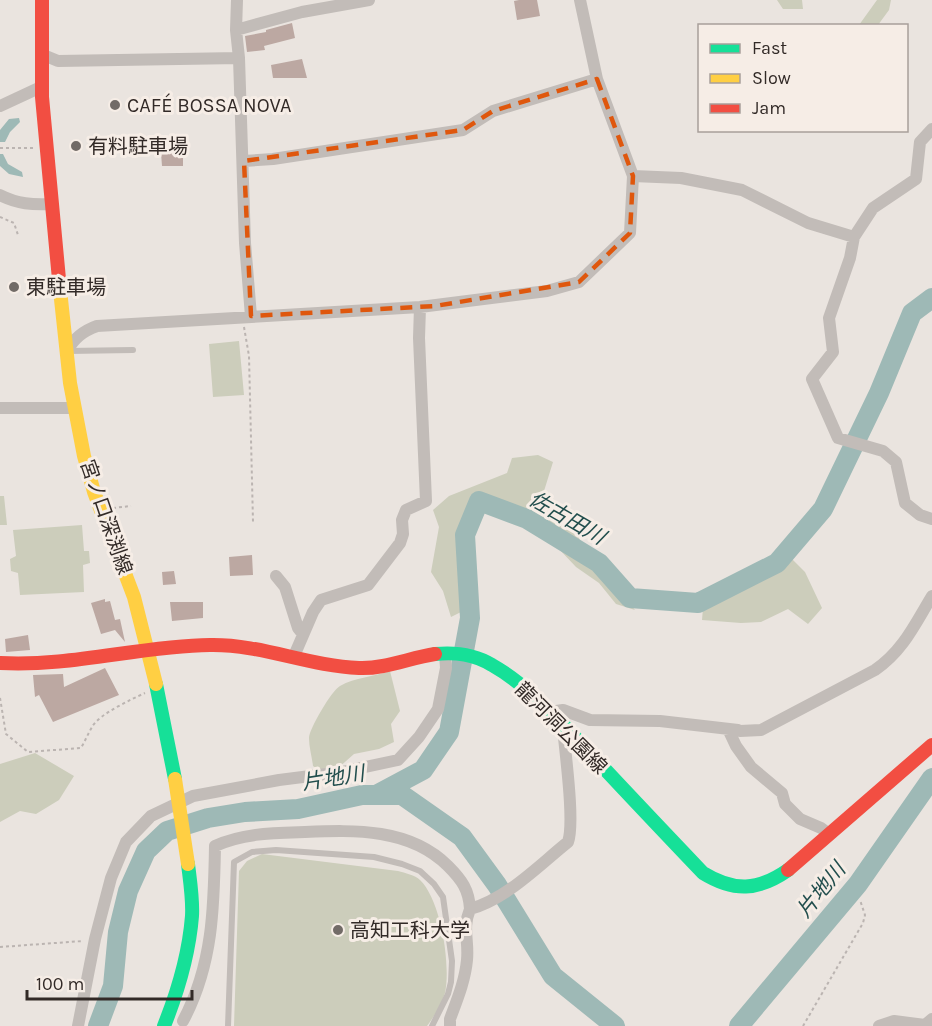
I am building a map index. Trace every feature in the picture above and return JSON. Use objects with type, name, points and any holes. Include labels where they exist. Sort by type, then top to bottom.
[{"type":"main road","name":"宮ノ口深渕線","points":[[42,0],[41,87],[75,408],[84,456],[95,495],[133,596],[148,650],[175,779],[188,864],[192,916],[180,976],[166,1021]]},
{"type":"main road","name":"龍河洞公園線","points":[[0,663],[45,663],[184,646],[226,645],[294,656],[324,665],[364,668],[449,654],[468,655],[480,659],[503,673],[550,712],[703,873],[720,882],[742,887],[761,885],[786,871],[932,746]]},
{"type":"street","points":[[237,0],[236,30],[244,161],[246,316]]},
{"type":"street","points":[[236,30],[302,12],[369,0]]},
{"type":"street","points":[[68,351],[83,331],[97,326],[420,307],[547,291],[579,282],[630,233],[633,176],[597,79],[580,0]]},
{"type":"street","points":[[41,54],[58,61],[239,58]]},
{"type":"street","points":[[244,161],[273,159],[463,130],[493,111],[597,79]]},
{"type":"street","points":[[0,106],[41,87]]},
{"type":"street","points":[[932,129],[920,142],[916,179],[873,208],[854,237],[850,258],[829,318],[833,352],[812,379],[838,438],[883,451],[896,462],[905,503],[920,515],[932,519]]},
{"type":"street","points":[[633,176],[681,178],[742,190],[808,223],[854,237]]},
{"type":"street","points":[[0,195],[14,202],[33,205],[52,204]]},
{"type":"street","points":[[294,656],[313,612],[321,600],[368,585],[400,543],[403,534],[402,520],[406,510],[426,501],[419,338],[420,307]]},
{"type":"street","points":[[0,408],[75,408]]},
{"type":"street","points":[[276,576],[285,587],[298,628],[303,633]]},
{"type":"street","points":[[550,712],[563,710],[590,720],[660,721],[740,732],[760,730],[875,670],[891,659],[907,638],[932,596]]},
{"type":"street","points":[[78,1026],[95,939],[111,878],[126,842],[152,816],[193,796],[279,780],[342,772],[398,760],[419,737],[438,709],[449,654]]},
{"type":"street","points":[[470,909],[484,905],[516,884],[568,842],[570,836],[563,727]]},
{"type":"street","points":[[728,729],[736,746],[751,767],[782,793],[785,804],[800,819],[829,834]]},
{"type":"street","points":[[166,1021],[183,1023],[192,1005],[210,944],[214,913],[215,846],[230,839],[266,834],[354,831],[378,832],[416,843],[436,855],[458,876],[469,894],[470,909],[465,928],[467,958],[464,976],[449,1004],[450,1026]]},
{"type":"street","points":[[879,1026],[894,1021],[925,1025],[932,1019]]},
{"type":"lane","points":[[68,351],[133,350]]},
{"type":"lane","points":[[228,1026],[234,862],[252,852],[276,850],[374,857],[420,871],[434,884],[443,897],[452,961],[449,1004],[432,1026]]},
{"type":"path","points":[[0,148],[46,148]]},
{"type":"path","points":[[0,217],[14,223],[18,235]]},
{"type":"path","points":[[246,316],[253,522]]},
{"type":"path","points":[[109,508],[131,506]]},
{"type":"path","points":[[0,698],[6,734],[28,752],[81,748],[93,725],[121,704],[148,692]]},
{"type":"path","points":[[803,1026],[863,923],[865,915],[860,900]]},
{"type":"path","points":[[0,947],[64,944],[95,939]]},
{"type":"highlighted area","points":[[597,79],[633,176],[630,233],[579,282],[435,306],[251,316],[244,161],[463,130],[493,111]]},
{"type":"green space","points":[[777,0],[802,0],[803,9],[783,9]]},
{"type":"green space","points":[[877,0],[891,0],[889,10],[879,24],[860,24]]},
{"type":"green space","points":[[239,341],[244,395],[213,397],[209,344]]},
{"type":"green space","points":[[538,455],[553,462],[540,504],[575,525],[591,560],[635,610],[616,604],[599,583],[576,567],[542,531],[517,516],[494,507],[476,508],[463,554],[463,577],[468,601],[461,612],[451,617],[443,591],[431,572],[439,527],[433,510],[449,496],[507,473],[512,458]]},
{"type":"green space","points":[[0,496],[4,496],[7,525],[0,525]]},
{"type":"green space","points":[[82,525],[84,551],[89,551],[90,563],[83,565],[84,592],[20,595],[18,573],[11,571],[10,559],[16,556],[13,530]]},
{"type":"green space","points":[[792,559],[805,572],[822,608],[808,624],[788,609],[761,622],[702,620],[703,608],[720,593],[752,581]]},
{"type":"green space","points":[[390,671],[400,711],[391,724],[394,742],[379,749],[354,754],[328,777],[313,766],[309,741],[310,733],[322,710],[340,686]]},
{"type":"green space","points":[[35,753],[74,776],[59,800],[36,814],[20,811],[0,822],[0,764]]},
{"type":"green space","name":"高知工科大学","points":[[262,854],[398,871],[413,875],[420,880],[434,902],[439,917],[447,966],[445,993],[438,1010],[427,1026],[234,1026],[239,871],[247,861]]},
{"type":"water","points":[[19,118],[20,122],[10,132],[5,142],[0,142],[0,130],[9,119]]},
{"type":"water","points":[[0,154],[3,154],[8,164],[22,172],[23,177],[9,174],[0,166]]},
{"type":"building","points":[[537,0],[540,16],[517,20],[514,1]]},
{"type":"building","points":[[292,23],[295,38],[264,46],[265,50],[247,52],[245,36]]},
{"type":"building","points":[[302,59],[307,78],[273,78],[271,65]]},
{"type":"building","points":[[183,151],[183,166],[162,166],[161,153]]},
{"type":"building","points":[[252,555],[253,575],[230,576],[229,557]]},
{"type":"building","points":[[174,571],[176,584],[163,585],[162,572]]},
{"type":"building","points":[[105,599],[105,602],[110,601],[115,620],[120,619],[125,642],[115,630],[101,634],[91,603]]},
{"type":"building","points":[[170,602],[203,602],[203,618],[172,621]]},
{"type":"building","points":[[28,635],[30,650],[6,652],[5,639]]},
{"type":"building","points":[[105,668],[119,695],[53,722],[39,695],[35,697],[33,675],[63,674],[64,687]]},
{"type":"waterway","name":"佐古田川","points":[[376,795],[423,770],[449,732],[470,618],[465,535],[479,501],[527,519],[599,563],[630,598],[698,603],[777,563],[823,509],[879,393],[912,313],[932,298]]},
{"type":"waterway","name":"片地川","points":[[739,1026],[858,884],[932,778]]},
{"type":"waterway","name":"片地川","points":[[98,1026],[113,986],[118,932],[128,891],[146,851],[167,831],[208,818],[245,812],[298,809],[362,795],[402,795],[462,837],[497,885],[553,976],[615,1026]]},
{"type":"traffic: fast","points":[[435,654],[450,653],[478,658],[506,673],[531,693],[703,873],[725,884],[746,886],[766,882],[788,870]]},
{"type":"traffic: fast","points":[[156,684],[175,779]]},
{"type":"traffic: fast","points":[[164,1026],[182,972],[191,930],[192,903],[188,864]]},
{"type":"traffic: slow","points":[[60,290],[70,383],[84,456],[94,492],[134,597],[156,684]]},
{"type":"traffic: slow","points":[[175,779],[188,864]]},
{"type":"traffic: jam","points":[[42,0],[42,97],[60,290]]},
{"type":"traffic: jam","points":[[0,663],[53,662],[184,646],[210,645],[248,648],[321,663],[359,668],[388,665],[435,654]]},
{"type":"traffic: jam","points":[[788,870],[932,745]]},
{"type":"place","name":"CAFÉ BOSSA NOVA","points":[[115,105]]},
{"type":"place","name":"有料駐車場","points":[[76,146]]},
{"type":"place","name":"東駐車場","points":[[14,287]]},
{"type":"place","name":"高知工科大学","points":[[338,930]]}]
